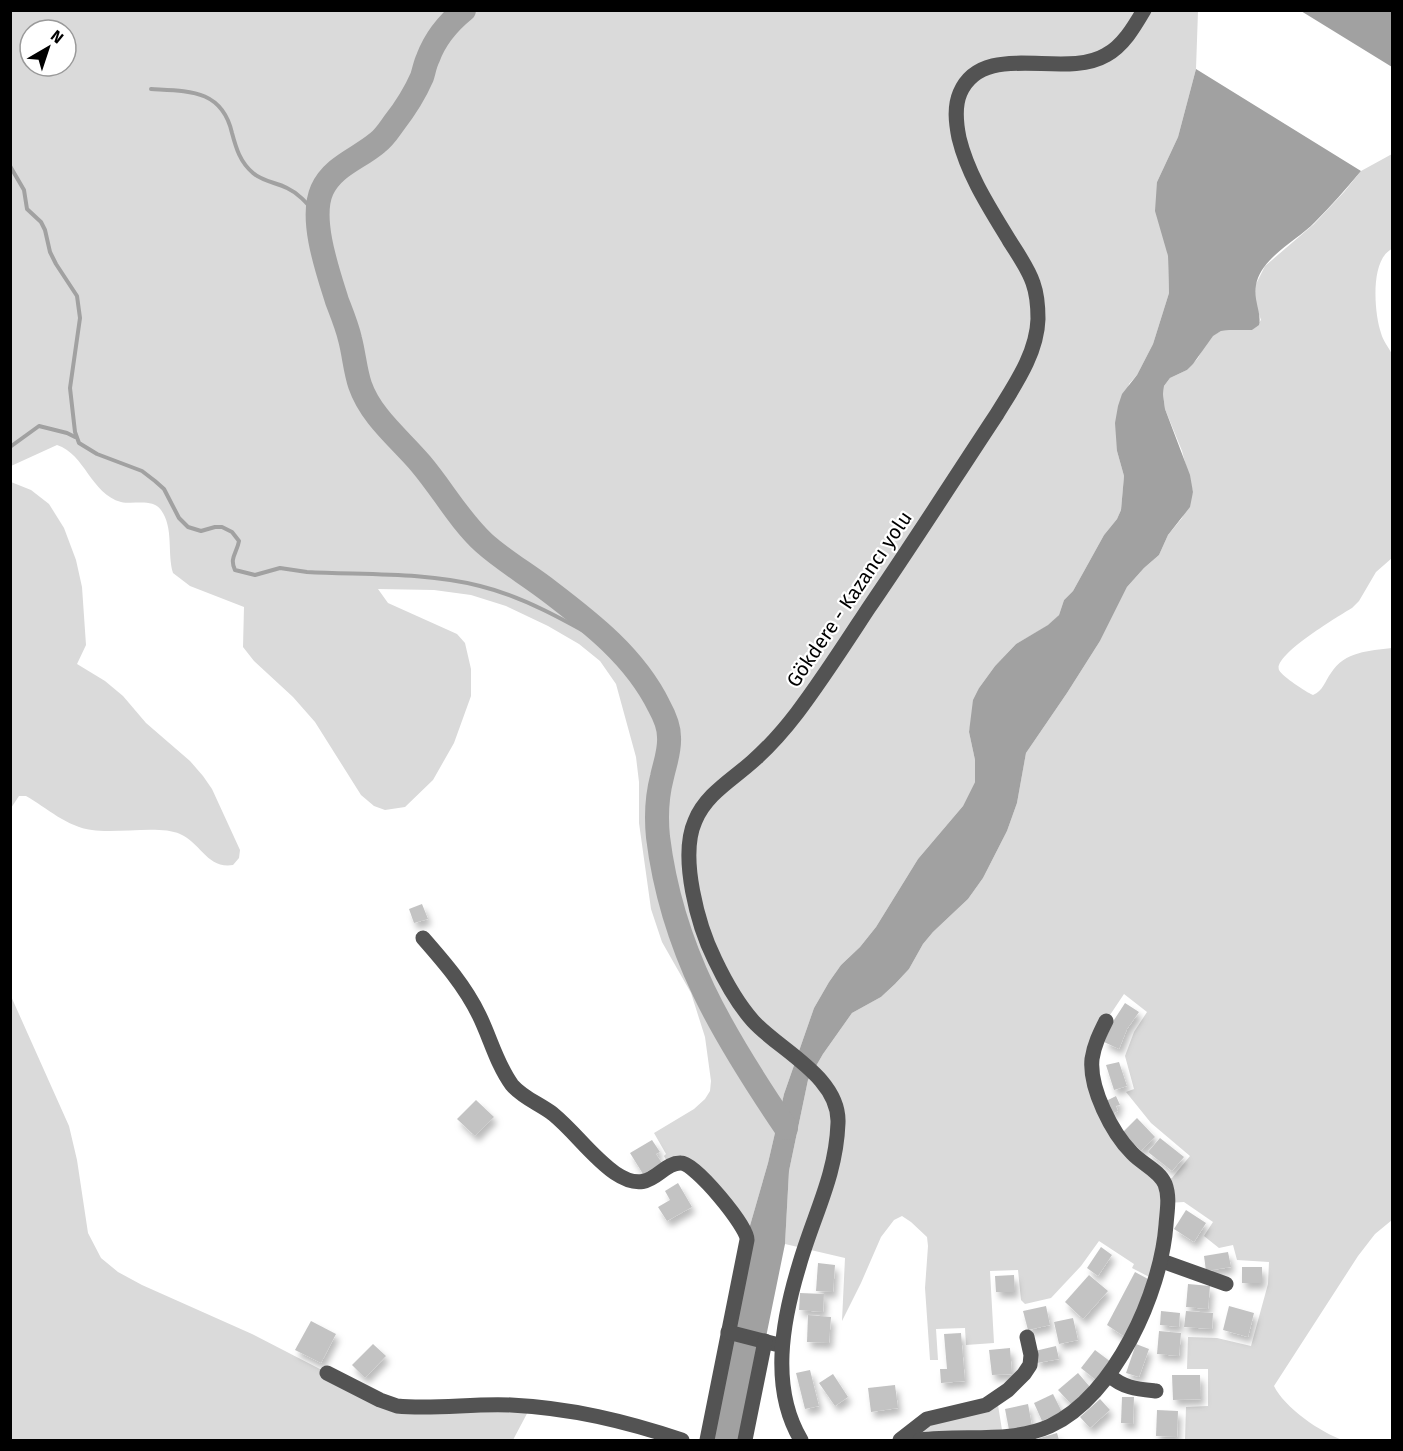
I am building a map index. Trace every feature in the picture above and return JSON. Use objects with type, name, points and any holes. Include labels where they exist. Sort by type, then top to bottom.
[{"type":"street","name":"Gökdere - Kazancı yolu","points":[[801,1440],[790,1418],[783,1393],[784,1346],[791,1294],[799,1264],[828,1185],[837,1138],[838,1115],[825,1084],[752,1020],[724,980],[711,954],[698,913],[691,879],[689,836],[701,808],[769,745],[812,693],[997,414],[1030,355],[1038,320],[1033,283],[1022,260],[986,203],[963,153],[956,116],[961,92],[975,74],[998,64],[1067,65],[1106,56],[1119,45],[1144,10]]},
{"type":"street","points":[[423,938],[465,990],[507,1077],[518,1091],[551,1113],[595,1156],[622,1178],[634,1181],[648,1180],[678,1163],[690,1166],[718,1194],[747,1236],[733,1333],[707,1440]]},
{"type":"street","points":[[920,1440],[1020,1435],[1035,1432],[1065,1418],[1109,1375],[1130,1341],[1162,1261],[1168,1199],[1164,1181],[1158,1173],[1132,1153],[1106,1116],[1093,1077],[1092,1062],[1094,1049],[1106,1021]]},
{"type":"street","points":[[1162,1261],[1226,1284]]},
{"type":"street","points":[[733,1333],[784,1346]]},
{"type":"street","points":[[900,1440],[927,1419],[986,1405],[1008,1390],[1030,1365],[1031,1355],[1027,1337]]},
{"type":"street","points":[[745,1440],[761,1340]]},
{"type":"street","points":[[327,1373],[396,1406],[511,1405],[556,1409],[603,1416],[682,1440]]},
{"type":"street","points":[[1109,1375],[1118,1384],[1126,1387],[1156,1391]]},
{"type":"shaded area","points":[[11,11],[1198,11],[1196,69],[1178,137],[1157,182],[1168,256],[1169,293],[1153,344],[1137,375],[1129,384],[1117,451],[1124,476],[1121,510],[1104,535],[1073,591],[1064,600],[1059,615],[1049,625],[1016,644],[995,666],[979,688],[969,732],[975,760],[975,782],[963,806],[918,859],[876,927],[841,965],[814,1008],[784,1094],[768,1163],[747,1236],[702,1178],[670,1167],[664,1156],[666,1154],[654,1133],[694,1109],[705,1099],[710,1091],[711,1081],[705,1037],[691,993],[662,942],[651,909],[639,823],[639,782],[636,757],[616,684],[600,661],[579,644],[506,606],[471,595],[434,590],[378,589],[388,603],[457,634],[465,643],[471,669],[471,696],[454,743],[433,780],[405,807],[385,810],[374,806],[361,795],[315,722],[243,647],[244,607],[190,586],[173,573],[168,525],[161,510],[153,504],[126,503],[111,498],[102,491],[75,457],[57,445],[11,466]]},
{"type":"shaded area","points":[[1301,11],[1392,11],[1392,67]]},
{"type":"shaded area","points":[[1196,69],[1361,171],[1315,222],[1272,258],[1259,275],[1255,291],[1259,325],[1252,330],[1221,331],[1213,336],[1193,364],[1187,370],[1170,378],[1164,386],[1165,409],[1190,475],[1193,492],[1190,507],[1168,535],[1159,555],[1127,587],[1100,641],[1026,753],[1017,803],[1007,831],[983,878],[968,899],[923,944],[909,969],[895,984],[881,997],[852,1013],[808,1080],[789,1171],[785,1244],[745,1440],[707,1440],[747,1236],[768,1163],[784,1094],[814,1008],[841,965],[876,927],[918,859],[963,806],[975,782],[975,760],[969,732],[973,700],[979,688],[995,666],[1016,644],[1048,625],[1059,615],[1064,600],[1073,591],[1104,535],[1121,510],[1124,476],[1117,451],[1115,423],[1122,394],[1137,375],[1153,344],[1169,293],[1168,256],[1155,211],[1157,182],[1178,137]]},
{"type":"shaded area","points":[[1392,154],[1392,249],[1380,264],[1376,300],[1381,333],[1392,354],[1392,558],[1376,572],[1359,601],[1352,608],[1296,646],[1280,663],[1279,670],[1300,688],[1313,695],[1322,688],[1331,673],[1343,660],[1358,653],[1392,648],[1392,1220],[1375,1234],[1358,1256],[1274,1386],[1286,1402],[1304,1418],[1324,1432],[1343,1440],[1185,1440],[1186,1407],[1208,1406],[1208,1369],[1187,1369],[1188,1337],[1217,1338],[1251,1346],[1268,1284],[1269,1262],[1237,1260],[1233,1245],[1219,1248],[1204,1236],[1213,1222],[1184,1202],[1167,1203],[1155,1280],[1132,1268],[1134,1264],[1099,1241],[1081,1266],[1051,1298],[1025,1304],[1021,1300],[1018,1270],[990,1271],[994,1343],[966,1345],[965,1328],[936,1329],[938,1360],[930,1360],[925,1288],[927,1237],[902,1216],[894,1220],[881,1237],[842,1321],[845,1258],[785,1244],[789,1171],[808,1080],[823,1054],[852,1013],[881,997],[909,969],[923,944],[968,899],[983,878],[1007,831],[1017,803],[1026,753],[1100,641],[1127,587],[1159,555],[1168,535],[1182,518],[1193,492],[1182,451],[1165,409],[1164,386],[1170,378],[1187,370],[1212,336],[1221,331],[1252,330],[1261,320],[1255,303],[1255,286],[1265,266],[1314,224],[1361,171]],"holes":[[[1124,994],[1147,1012],[1134,1032],[1125,1056],[1134,1089],[1126,1092],[1151,1123],[1190,1156],[1172,1178],[1164,1181],[1106,1116],[1094,1049],[1106,1021]]]},
{"type":"shaded area","points":[[11,482],[31,490],[49,504],[64,528],[76,560],[82,587],[86,645],[77,664],[105,681],[123,696],[146,723],[190,761],[203,776],[212,789],[240,850],[239,858],[233,865],[217,863],[187,838],[171,831],[102,831],[83,828],[66,821],[26,796],[19,796],[11,808]]},
{"type":"shaded area","points":[[10,994],[69,1126],[77,1160],[88,1233],[101,1258],[118,1272],[142,1285],[252,1334],[380,1400],[531,1406],[513,1440],[11,1440]]},
{"type":"shaded area","points":[[997,1399],[1003,1436],[1030,1433],[1032,1440],[900,1440],[916,1426]]},
{"type":"building","points":[[422,904],[428,919],[414,923],[409,909]]},
{"type":"building","points":[[1125,1003],[1139,1012],[1127,1029],[1119,1049],[1104,1042]]},
{"type":"building","points":[[1119,1062],[1127,1086],[1114,1090],[1106,1065]]},
{"type":"building","points":[[1116,1096],[1120,1105],[1116,1106],[1118,1111],[1112,1114],[1106,1101]]},
{"type":"building","points":[[476,1100],[494,1117],[475,1136],[457,1119]]},
{"type":"building","points":[[1137,1118],[1155,1137],[1141,1151],[1123,1132]]},
{"type":"building","points":[[1160,1138],[1184,1157],[1172,1171],[1148,1152]]},
{"type":"building","points":[[652,1140],[660,1152],[656,1154],[662,1163],[643,1174],[630,1153]]},
{"type":"building","points":[[678,1183],[692,1207],[667,1221],[658,1207],[670,1200],[665,1191]]},
{"type":"building","points":[[1186,1210],[1206,1223],[1194,1242],[1174,1229]]},
{"type":"building","points":[[1101,1247],[1112,1255],[1098,1276],[1087,1268]]},
{"type":"building","points":[[1228,1252],[1231,1267],[1206,1271],[1204,1256]]},
{"type":"building","points":[[818,1263],[835,1265],[833,1292],[816,1291]]},
{"type":"building","points":[[1242,1267],[1262,1267],[1262,1283],[1242,1283]]},
{"type":"building","points":[[1135,1272],[1148,1279],[1125,1337],[1107,1325]]},
{"type":"building","points":[[1014,1275],[1015,1292],[996,1292],[995,1276]]},
{"type":"building","points":[[1089,1275],[1108,1291],[1083,1319],[1065,1302]]},
{"type":"building","points":[[1188,1284],[1210,1286],[1208,1309],[1186,1307]]},
{"type":"building","points":[[800,1293],[824,1294],[823,1312],[799,1310]]},
{"type":"building","points":[[1046,1306],[1050,1325],[1028,1330],[1023,1311]]},
{"type":"building","points":[[1229,1306],[1254,1313],[1248,1337],[1223,1330]]},
{"type":"building","points":[[1161,1311],[1180,1313],[1179,1327],[1160,1325]]},
{"type":"building","points":[[1186,1311],[1213,1313],[1212,1329],[1184,1327]]},
{"type":"building","points":[[808,1315],[831,1317],[829,1343],[807,1342]]},
{"type":"building","points":[[1073,1318],[1078,1340],[1059,1344],[1054,1322]]},
{"type":"building","points":[[311,1321],[336,1334],[321,1363],[295,1350]]},
{"type":"building","points":[[1159,1331],[1181,1333],[1179,1356],[1157,1354]]},
{"type":"building","points":[[961,1333],[965,1381],[941,1383],[940,1369],[947,1369],[944,1334]]},
{"type":"building","points":[[373,1344],[386,1356],[365,1378],[352,1365]]},
{"type":"building","points":[[1136,1344],[1149,1349],[1139,1377],[1126,1373]]},
{"type":"building","points":[[1056,1346],[1059,1359],[1037,1363],[1035,1351]]},
{"type":"building","points":[[1010,1348],[1012,1374],[992,1375],[989,1350]]},
{"type":"building","points":[[1095,1350],[1111,1362],[1097,1381],[1081,1368]]},
{"type":"building","points":[[810,1370],[819,1406],[805,1409],[796,1373]]},
{"type":"building","points":[[1078,1373],[1090,1387],[1071,1404],[1058,1390]]},
{"type":"building","points":[[833,1374],[848,1397],[835,1406],[819,1383]]},
{"type":"building","points":[[1172,1375],[1200,1375],[1201,1399],[1173,1400]]},
{"type":"building","points":[[895,1385],[898,1408],[871,1412],[868,1388]]},
{"type":"building","points":[[1053,1394],[1062,1412],[1042,1421],[1034,1403]]},
{"type":"building","points":[[1122,1397],[1134,1397],[1133,1424],[1121,1423]]},
{"type":"building","points":[[1100,1399],[1110,1410],[1090,1428],[1080,1417]]},
{"type":"building","points":[[1028,1404],[1032,1426],[1009,1430],[1005,1409]]},
{"type":"building","points":[[1157,1410],[1178,1411],[1177,1437],[1156,1436]]},
{"type":"building","points":[[1057,1433],[1059,1440],[1033,1440]]},
{"type":"waterway","points":[[464,10],[438,38],[416,89],[406,107],[382,139],[339,169],[322,190],[318,216],[321,246],[349,334],[358,379],[371,407],[421,464],[475,534],[611,642],[649,688],[664,717],[669,733],[668,752],[659,792],[657,822],[665,878],[675,917],[688,955],[722,1025],[741,1059],[786,1128]]},
{"type":"waterway","points":[[151,89],[190,92],[212,100],[227,119],[239,155],[249,169],[257,176],[292,191],[318,216]]},
{"type":"waterway","points":[[10,166],[24,190],[27,209],[41,222],[50,252],[77,296],[80,318],[70,388],[75,432],[79,443],[97,454],[142,471],[155,481],[164,489],[179,518],[188,527],[201,531],[222,527],[232,532],[239,541],[233,559],[235,570],[255,575],[280,568],[307,572],[416,576],[480,586],[535,606],[621,652]]},
{"type":"waterway","points":[[10,447],[39,426],[75,437]]}]
